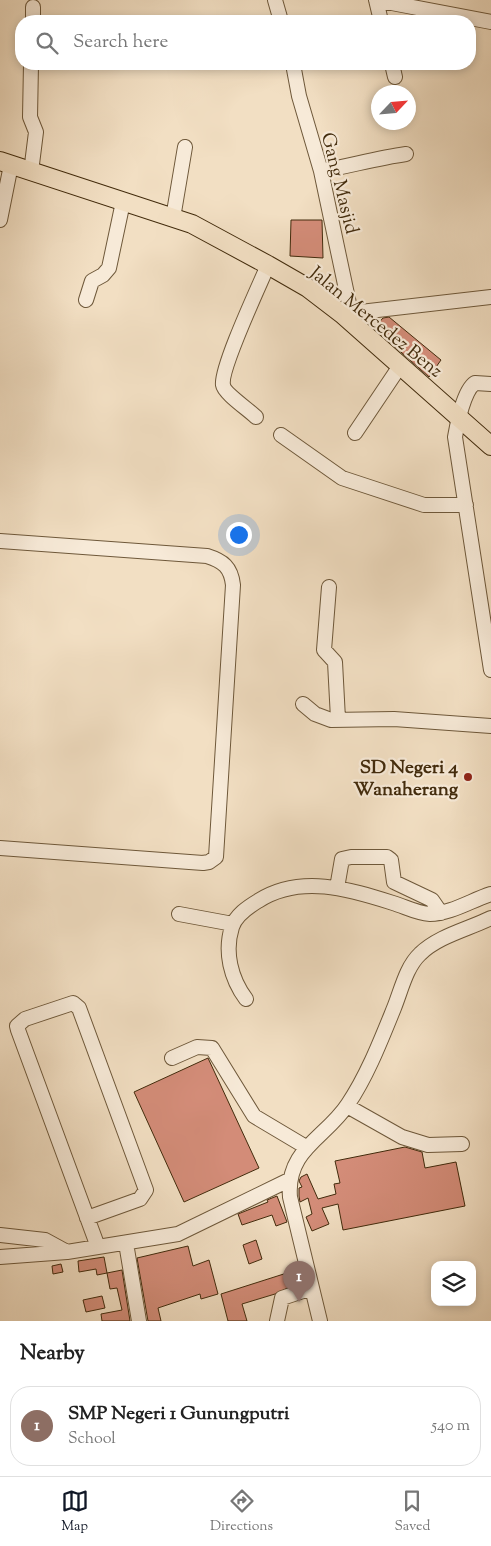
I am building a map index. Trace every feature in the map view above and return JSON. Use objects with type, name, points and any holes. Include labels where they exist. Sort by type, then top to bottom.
[{"type":"main road","name":"Jalan Mercedez Benz","points":[[6,163],[192,224],[268,264],[346,313],[400,366],[491,446]]},
{"type":"street","points":[[275,0],[279,15]]},
{"type":"street","points":[[380,15],[376,0],[454,15]]},
{"type":"street","points":[[33,7],[33,15]]},
{"type":"street","points":[[476,19],[491,22]]},
{"type":"street","points":[[31,70],[30,117],[36,132],[31,172]]},
{"type":"street","name":"Gang Masjid","points":[[294,70],[299,96],[321,171],[346,313]]},
{"type":"street","points":[[173,218],[185,147]]},
{"type":"street","points":[[321,171],[352,165],[360,161],[406,154]]},
{"type":"street","points":[[0,220],[6,163]]},
{"type":"street","points":[[86,300],[92,281],[107,272],[109,268],[123,202]]},
{"type":"street","points":[[256,416],[225,390],[223,380],[239,332],[268,264]]},
{"type":"street","points":[[346,313],[491,297]]},
{"type":"street","points":[[355,432],[400,366]]},
{"type":"street","points":[[491,384],[472,384],[458,416],[456,444],[491,670]]},
{"type":"street","points":[[281,435],[342,478],[424,505],[466,505]]},
{"type":"street","points":[[0,541],[207,556],[223,562],[232,574],[233,584],[216,856],[209,862],[203,863],[0,848]]},
{"type":"street","points":[[329,587],[324,650],[335,662],[338,719]]},
{"type":"street","points":[[303,704],[308,710],[327,719],[394,719],[491,726]]},
{"type":"street","points":[[337,888],[342,859],[351,857],[387,857],[391,860],[394,882],[432,900],[441,913]]},
{"type":"street","points":[[246,999],[236,986],[232,972],[229,943],[233,924],[247,908],[281,889],[304,885],[337,888],[394,903],[413,911],[441,913],[491,894]]},
{"type":"street","points":[[179,914],[233,924]]},
{"type":"street","points":[[320,1321],[290,1197],[289,1180],[296,1162],[306,1147],[348,1106],[415,960],[434,944],[491,918]]},
{"type":"street","points":[[87,1218],[140,1199],[146,1190],[79,1008],[73,1003],[25,1019],[17,1026],[87,1218],[98,1247]]},
{"type":"street","points":[[172,1058],[198,1047],[212,1048],[232,1084],[254,1116],[306,1147]]},
{"type":"street","points":[[348,1106],[402,1137],[428,1145],[462,1144]]},
{"type":"street","points":[[0,1257],[67,1252],[178,1234],[289,1180]]},
{"type":"street","points":[[0,1235],[45,1240],[67,1252]]},
{"type":"street","points":[[126,1243],[139,1321]]},
{"type":"street","points":[[277,1321],[282,1298],[312,1288]]},
{"type":"building","points":[[291,220],[322,220],[323,258],[290,256]]},
{"type":"building","points":[[389,317],[441,360],[429,377],[374,328],[383,318]]},
{"type":"building","points":[[208,1058],[259,1168],[184,1202],[134,1092]]},
{"type":"building","points":[[405,1147],[422,1152],[425,1168],[456,1162],[465,1206],[343,1230],[338,1204],[322,1208],[329,1224],[312,1231],[306,1217],[312,1214],[308,1198],[300,1202],[299,1188],[302,1187],[299,1181],[301,1177],[307,1174],[318,1199],[336,1194],[334,1184],[340,1183],[335,1161]]},
{"type":"building","points":[[277,1196],[287,1222],[276,1226],[272,1215],[242,1225],[238,1214],[268,1202],[267,1200]]},
{"type":"building","points":[[256,1240],[262,1259],[249,1264],[243,1245]]},
{"type":"building","points":[[188,1246],[193,1266],[209,1260],[218,1294],[201,1299],[200,1294],[158,1308],[161,1321],[148,1321],[137,1258]]},
{"type":"building","points":[[104,1257],[107,1273],[97,1275],[96,1269],[79,1272],[78,1261]]},
{"type":"building","points":[[61,1264],[63,1272],[53,1274],[52,1266]]},
{"type":"building","points":[[122,1270],[130,1321],[102,1321],[101,1314],[122,1310],[117,1288],[110,1289],[107,1273]]},
{"type":"building","points":[[290,1272],[294,1285],[275,1294],[242,1304],[247,1321],[228,1321],[221,1294]]},
{"type":"building","points":[[102,1296],[105,1308],[86,1312],[83,1300]]},
{"type":"place","name":"SD Negeri 4 Wanaherang","points":[[468,777]]},
{"type":"place","name":"SMP Negeri 1 Gunungputri","points":[[299,1302]]}]
